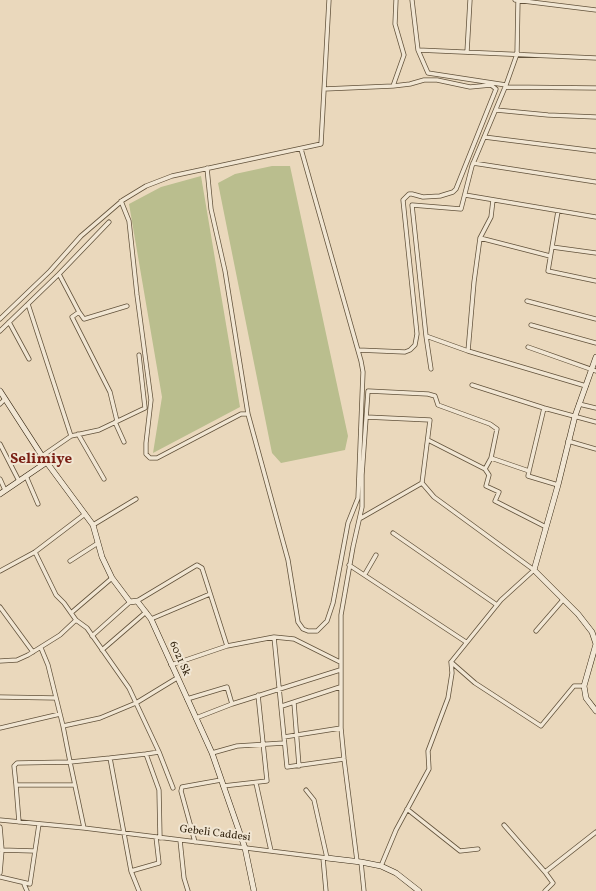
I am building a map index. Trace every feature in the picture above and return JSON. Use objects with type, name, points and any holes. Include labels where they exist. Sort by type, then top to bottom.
[{"type":"street","points":[[0,319],[50,271],[81,236],[121,201],[146,186],[165,178],[321,144],[329,0]]},
{"type":"street","points":[[393,86],[404,55],[395,24],[396,0]]},
{"type":"street","points":[[412,0],[418,50],[428,73],[506,86],[596,88]]},
{"type":"street","points":[[467,52],[470,0]]},
{"type":"street","points":[[430,369],[412,205],[461,209],[473,163],[506,86],[517,54],[517,0],[596,10]]},
{"type":"street","points":[[418,50],[596,58]]},
{"type":"street","points":[[324,89],[393,86],[410,84],[424,80],[437,80],[470,87],[491,85],[496,88],[456,189],[453,192],[440,196],[409,194],[403,200],[417,334],[415,345],[410,350],[405,352],[358,350]]},
{"type":"street","points":[[496,110],[548,115],[596,117]]},
{"type":"street","points":[[484,137],[596,151]]},
{"type":"street","points":[[207,168],[211,209],[225,271],[248,414],[288,560],[298,622],[303,629],[308,631],[317,631],[327,621],[333,603],[348,523],[358,498],[358,469],[363,384],[362,366],[358,350],[300,149]]},
{"type":"street","points":[[473,163],[596,182]]},
{"type":"street","points":[[465,195],[596,218]]},
{"type":"street","points":[[468,350],[474,282],[480,238],[491,217],[493,200]]},
{"type":"street","points":[[121,201],[129,221],[151,400],[146,443],[147,457],[157,458],[241,414],[248,414]]},
{"type":"street","points":[[558,211],[548,271],[596,281]]},
{"type":"street","points":[[0,331],[59,274],[109,222]]},
{"type":"street","points":[[480,238],[550,256]]},
{"type":"street","points":[[552,246],[596,253]]},
{"type":"street","points":[[59,274],[84,319],[127,306]]},
{"type":"street","points":[[527,301],[596,319]]},
{"type":"street","points":[[28,304],[71,436]]},
{"type":"street","points":[[79,312],[72,317],[110,392],[116,421],[124,442]]},
{"type":"street","points":[[9,322],[29,359]]},
{"type":"street","points":[[531,325],[596,343]]},
{"type":"street","points":[[426,336],[586,386]]},
{"type":"street","points":[[528,347],[594,371]]},
{"type":"street","points":[[42,456],[71,436],[99,430],[145,408],[139,355]]},
{"type":"street","points":[[381,866],[396,830],[429,769],[428,751],[448,698],[452,673],[451,662],[497,605],[534,570],[558,485],[575,416],[586,386],[594,371],[596,357]]},
{"type":"street","points":[[472,385],[544,408],[596,422]]},
{"type":"street","points":[[0,391],[42,456],[93,525],[98,543],[112,578],[130,602]]},
{"type":"street","points":[[364,891],[344,759],[341,728],[340,615],[361,518],[368,391],[428,394],[435,396],[438,405],[490,424],[497,429],[490,458],[485,469]]},
{"type":"street","points":[[0,404],[5,399]]},
{"type":"street","points":[[580,404],[596,408]]},
{"type":"street","points":[[544,408],[528,476],[558,485]]},
{"type":"street","points":[[366,417],[430,420],[422,483],[434,497],[534,570],[562,601],[594,630],[596,644],[584,686],[586,698],[596,711]]},
{"type":"street","points":[[78,434],[104,479]]},
{"type":"street","points":[[428,440],[485,469],[489,475],[486,486],[499,492],[495,501],[546,527]]},
{"type":"street","points":[[568,441],[596,449]]},
{"type":"street","points":[[0,444],[19,481]]},
{"type":"street","points":[[490,458],[529,471]]},
{"type":"street","points":[[0,494],[47,462]]},
{"type":"street","points":[[26,476],[38,504]]},
{"type":"street","points":[[0,479],[5,490]]},
{"type":"street","points":[[361,518],[422,483]]},
{"type":"street","points":[[93,525],[136,500]]},
{"type":"street","points":[[0,571],[35,552],[84,514]]},
{"type":"street","points":[[393,533],[497,605]]},
{"type":"street","points":[[70,561],[98,543]]},
{"type":"street","points":[[35,552],[56,595],[76,620],[87,628],[129,688],[158,752],[172,788]]},
{"type":"street","points":[[365,574],[376,555]]},
{"type":"street","points":[[92,636],[130,602],[137,601],[197,565],[202,568],[227,646]]},
{"type":"street","points":[[350,565],[466,642]]},
{"type":"street","points":[[71,613],[112,578]]},
{"type":"street","points":[[151,620],[210,594]]},
{"type":"street","name":"6021 Sk","points":[[137,601],[151,620],[170,665],[212,753],[245,848],[254,891]]},
{"type":"street","points":[[536,631],[562,601]]},
{"type":"street","points":[[0,607],[33,652]]},
{"type":"street","points":[[102,650],[146,612]]},
{"type":"street","points":[[0,660],[17,660],[33,652],[60,635],[76,620]]},
{"type":"street","points":[[170,665],[227,646],[274,636],[294,639],[340,662]]},
{"type":"street","points":[[274,636],[287,767],[344,759]]},
{"type":"street","points":[[40,648],[48,665],[63,726],[84,828]]},
{"type":"street","points":[[451,662],[475,683],[541,726],[574,686],[584,686]]},
{"type":"street","points":[[196,718],[232,704],[340,670]]},
{"type":"street","points":[[63,726],[100,718],[136,703],[176,678]]},
{"type":"street","points":[[187,699],[227,687],[232,704]]},
{"type":"street","points":[[282,706],[340,687]]},
{"type":"street","points":[[0,696],[56,698]]},
{"type":"street","points":[[223,786],[267,781],[258,696]]},
{"type":"street","points":[[294,703],[299,766]]},
{"type":"street","points":[[0,728],[60,714]]},
{"type":"street","points":[[284,737],[341,728]]},
{"type":"street","points":[[212,753],[237,746],[284,743]]},
{"type":"street","points":[[19,822],[14,766],[17,763],[70,762],[158,752]]},
{"type":"street","points":[[131,871],[160,864],[158,838],[159,790],[146,754]]},
{"type":"street","points":[[110,758],[131,871],[139,891]]},
{"type":"street","points":[[195,842],[181,791],[182,787],[221,780]]},
{"type":"street","points":[[256,783],[271,852]]},
{"type":"street","points":[[16,785],[75,785]]},
{"type":"street","points":[[306,790],[314,800],[325,858],[326,891]]},
{"type":"street","points":[[407,810],[460,851],[478,849]]},
{"type":"street","name":"Gebeli Caddesi","points":[[0,820],[84,828],[271,852],[359,861],[381,866],[396,873],[419,891]]},
{"type":"street","points":[[0,877],[24,884],[30,884],[39,824]]},
{"type":"street","points":[[504,825],[554,883],[545,891]]},
{"type":"street","points":[[0,827],[0,873]]},
{"type":"street","points":[[545,872],[596,832]]},
{"type":"street","points":[[180,840],[184,878],[188,891]]},
{"type":"street","points":[[1,850],[35,851]]},
{"type":"street","points":[[24,884],[27,891]]},
{"type":"green space","points":[[272,166],[290,166],[348,436],[345,450],[281,463],[272,453],[218,183],[235,174]]},
{"type":"green space","points":[[201,176],[240,407],[153,453],[162,397],[129,204],[161,187]]},
{"type":"district","name":"Selimiye","points":[[41,460]]}]
